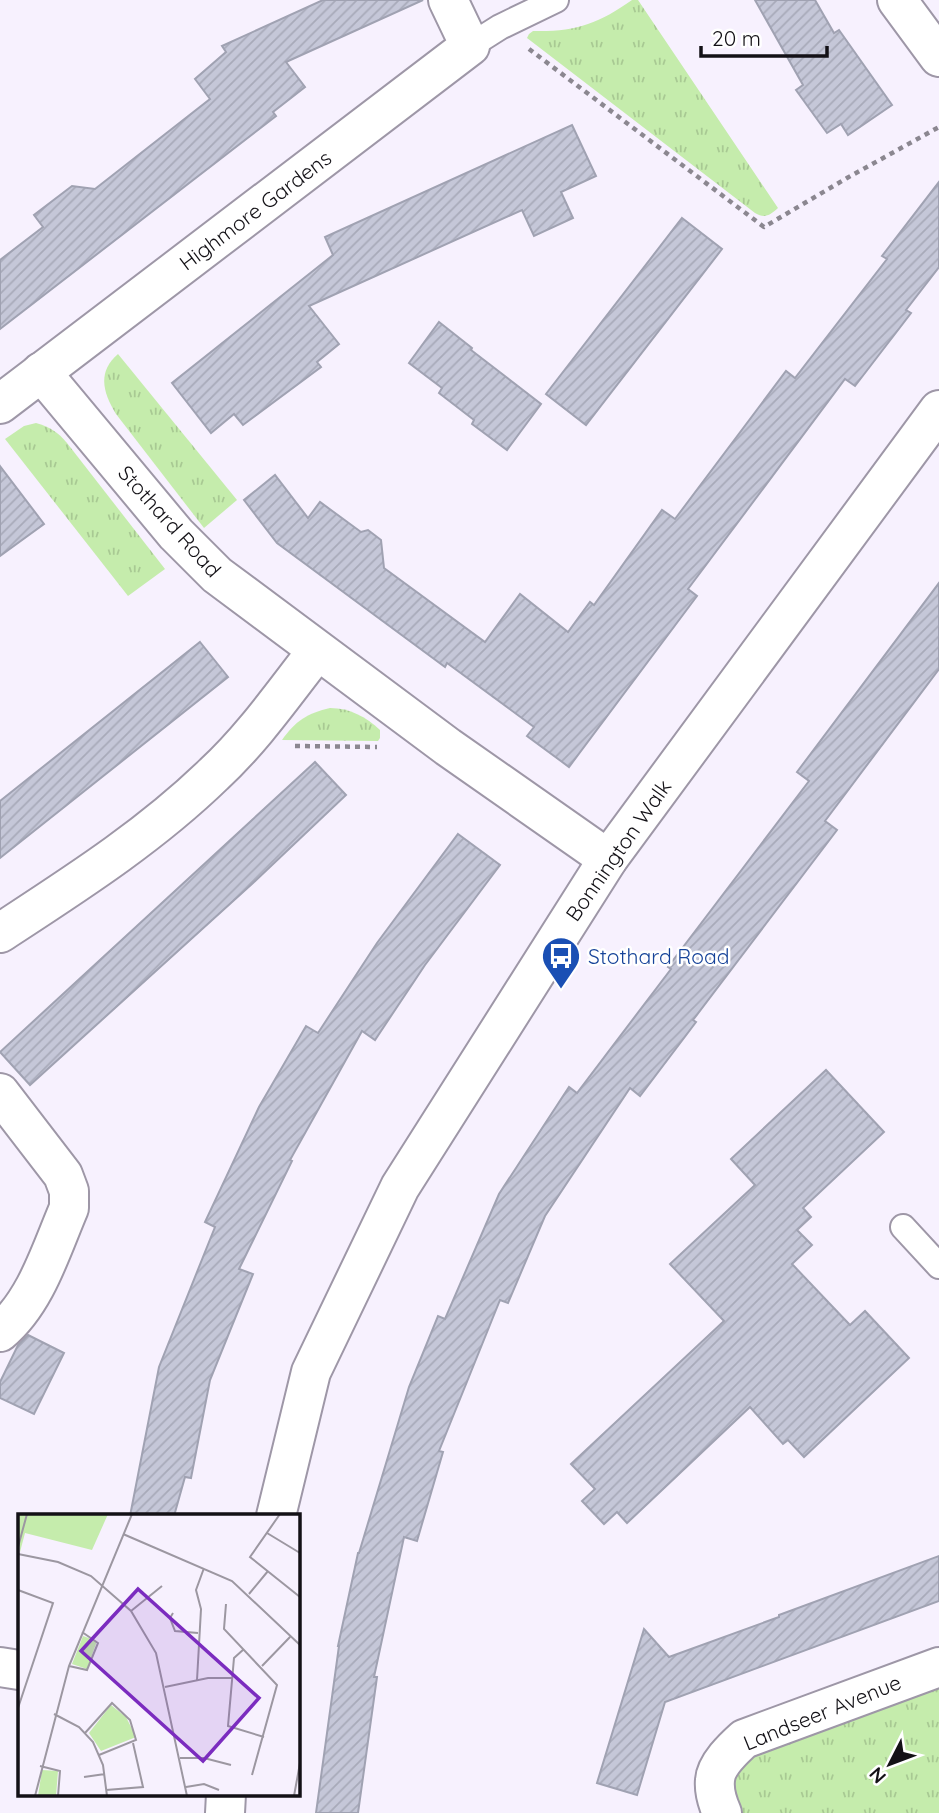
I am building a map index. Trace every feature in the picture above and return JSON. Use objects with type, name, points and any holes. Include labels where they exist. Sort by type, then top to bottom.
[{"type":"street","points":[[448,0],[485,36]]},
{"type":"street","points":[[897,0],[939,57]]},
{"type":"street","name":"Highmore Gardens","points":[[0,404],[485,36]]},
{"type":"street","name":"Stothard Road","points":[[41,372],[176,534],[217,575],[448,747],[608,859]]},
{"type":"street","name":"Bonnington Walk","points":[[276,1514],[311,1372],[400,1187],[608,859],[939,410]]},
{"type":"street","points":[[0,933],[139,839],[215,774],[242,746],[317,651]]},
{"type":"street","points":[[0,1093],[63,1175],[69,1191],[81,1207],[29,1298],[0,1332]]},
{"type":"street","points":[[0,1667],[18,1670]]},
{"type":"street","name":"Landseer Avenue","points":[[722,1813],[715,1779],[727,1754],[744,1739],[939,1667]]},
{"type":"lane","points":[[485,36],[556,0]]},
{"type":"lane","points":[[903,1227],[939,1266]]},
{"type":"path","points":[[485,36],[764,227],[939,127]]},
{"type":"path","points":[[242,746],[379,747]]},
{"type":"green space","points":[[632,0],[638,0],[778,208],[772,213],[765,216],[755,213],[527,38],[533,31],[561,30],[586,25]]},
{"type":"green space","points":[[118,354],[237,500],[204,528],[111,406],[105,391],[105,375],[111,361]]},
{"type":"green space","points":[[36,423],[53,430],[64,439],[165,569],[128,596],[5,439],[24,426]]},
{"type":"green space","points":[[330,708],[363,717],[380,730],[380,738],[378,741],[282,740],[303,719]]},
{"type":"green space","points":[[939,1675],[939,1813],[740,1813],[732,1793],[736,1760]]},
{"type":"building","points":[[323,0],[423,0],[286,62],[305,87],[273,112],[276,116],[0,329],[0,260],[43,227],[34,215],[72,186],[95,189],[210,99],[195,79],[226,52],[222,46]]},
{"type":"building","points":[[755,0],[815,0],[834,33],[839,30],[892,105],[848,135],[841,124],[827,133],[796,90],[803,85]]},
{"type":"building","points":[[572,125],[596,176],[561,192],[573,218],[534,236],[522,210],[309,306],[339,344],[317,362],[321,367],[243,425],[234,414],[211,433],[172,383],[333,255],[325,237]]},
{"type":"building","points":[[939,182],[939,267],[906,310],[911,313],[855,386],[845,379],[688,589],[697,596],[569,767],[527,736],[534,727],[447,663],[445,667],[277,543],[244,500],[275,475],[308,518],[320,502],[361,532],[368,530],[381,540],[384,568],[485,642],[520,594],[568,632],[590,602],[594,605],[662,510],[675,519],[786,371],[795,378],[887,259],[882,256]]},
{"type":"building","points":[[682,218],[722,249],[586,425],[546,394]]},
{"type":"building","points":[[439,322],[541,404],[507,450],[472,424],[474,420],[439,393],[442,388],[409,363]]},
{"type":"building","points":[[0,466],[44,524],[0,556]]},
{"type":"building","points":[[939,583],[939,669],[825,821],[837,830],[693,1020],[696,1022],[640,1096],[630,1088],[545,1216],[508,1303],[500,1300],[439,1451],[443,1452],[417,1541],[404,1537],[374,1677],[377,1677],[358,1813],[316,1813],[338,1646],[358,1553],[409,1387],[438,1316],[445,1319],[499,1194],[569,1087],[577,1093],[671,969],[668,967],[809,781],[797,772]]},
{"type":"building","points":[[200,642],[228,677],[0,858],[0,801]]},
{"type":"building","points":[[315,762],[346,795],[30,1085],[0,1052]]},
{"type":"building","points":[[458,834],[500,865],[425,965],[375,1040],[362,1031],[290,1160],[292,1161],[239,1269],[253,1274],[210,1380],[191,1478],[185,1477],[175,1514],[130,1514],[159,1367],[215,1227],[205,1222],[259,1107],[306,1026],[318,1033],[377,943]]},
{"type":"building","points":[[826,1070],[884,1132],[803,1208],[811,1217],[797,1230],[812,1245],[792,1264],[850,1325],[865,1311],[909,1358],[804,1457],[788,1440],[783,1444],[750,1407],[627,1523],[617,1512],[604,1524],[582,1501],[595,1489],[571,1464],[724,1321],[670,1264],[755,1185],[731,1159]]},
{"type":"building","points":[[28,1335],[64,1353],[34,1414],[0,1398],[0,1382],[18,1345]]},
{"type":"building","points":[[939,1556],[939,1601],[665,1702],[637,1795],[597,1783],[644,1629],[669,1657]]},
{"type":"place","name":"Stothard Road","points":[[561,990]]}]
